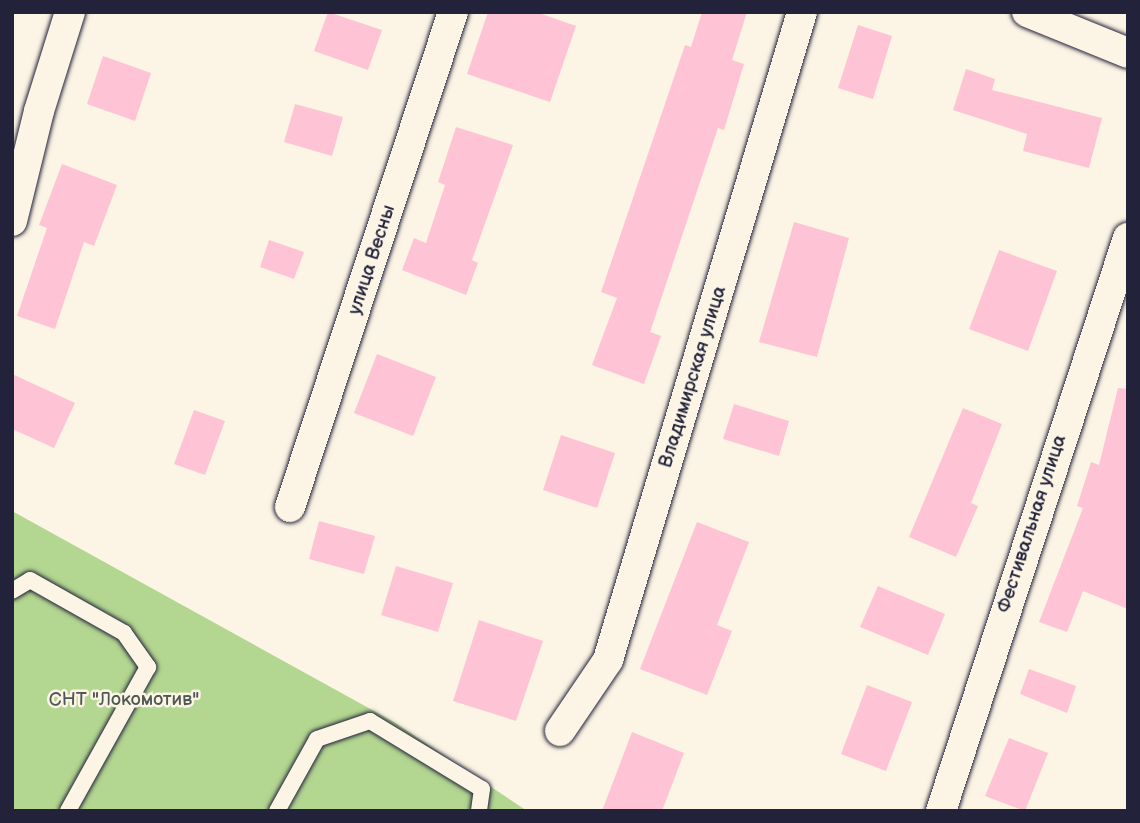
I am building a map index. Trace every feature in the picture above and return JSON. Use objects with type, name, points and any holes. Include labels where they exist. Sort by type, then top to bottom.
[{"type":"street","points":[[12,221],[39,111],[70,12]]},
{"type":"street","name":"улица Весны","points":[[290,507],[453,12]]},
{"type":"street","name":"Владимирская улица","points":[[560,730],[608,660],[802,12]]},
{"type":"street","points":[[1027,12],[1128,53]]},
{"type":"street","name":"Фестивальная улица","points":[[941,811],[1128,238]]},
{"type":"lane","points":[[12,591],[30,580],[124,633],[148,667],[68,811]]},
{"type":"lane","points":[[277,811],[317,739],[370,721],[482,789],[479,811]]},
{"type":"green space","name":"СНТ \"Локомотив\"","points":[[12,511],[394,722],[527,811],[12,811]]},
{"type":"building","points":[[328,12],[382,30],[368,70],[314,51]]},
{"type":"building","points":[[488,12],[536,12],[576,26],[550,102],[467,74]]},
{"type":"building","points":[[702,12],[747,12],[732,60],[744,64],[724,130],[718,128],[650,332],[661,336],[644,384],[592,365],[617,298],[601,292],[685,45],[691,47]]},
{"type":"building","points":[[858,25],[892,36],[873,99],[838,88]]},
{"type":"building","points":[[103,56],[151,73],[135,121],[87,104]]},
{"type":"building","points":[[966,69],[995,79],[992,90],[1102,118],[1089,168],[1023,151],[1027,134],[953,110]]},
{"type":"building","points":[[295,104],[343,117],[332,156],[284,142]]},
{"type":"building","points":[[456,127],[513,145],[472,260],[478,263],[466,295],[402,270],[414,238],[426,243],[445,185],[438,182]]},
{"type":"building","points":[[62,164],[117,185],[94,246],[84,242],[55,329],[17,316],[47,228],[39,225]]},
{"type":"building","points":[[794,222],[849,238],[817,357],[759,342]]},
{"type":"building","points":[[269,240],[304,252],[294,279],[260,267]]},
{"type":"building","points":[[999,250],[1057,271],[1028,351],[969,329]]},
{"type":"building","points":[[377,354],[436,377],[413,436],[354,413]]},
{"type":"building","points":[[12,374],[75,403],[54,448],[12,429]]},
{"type":"building","points":[[1118,388],[1128,389],[1128,609],[1083,591],[1067,632],[1039,622],[1083,508],[1077,506],[1091,462],[1099,465]]},
{"type":"building","points":[[734,404],[789,421],[779,456],[723,439]]},
{"type":"building","points":[[963,408],[1002,424],[971,503],[978,506],[956,557],[909,537]]},
{"type":"building","points":[[194,410],[225,421],[205,475],[174,464]]},
{"type":"building","points":[[561,435],[615,453],[597,508],[543,490]]},
{"type":"building","points":[[319,521],[375,536],[364,574],[309,559]]},
{"type":"building","points":[[697,522],[749,542],[717,625],[732,631],[707,695],[640,669]]},
{"type":"building","points":[[396,566],[453,583],[438,632],[381,615]]},
{"type":"building","points":[[878,586],[945,614],[928,655],[860,627]]},
{"type":"building","points":[[479,620],[543,641],[516,721],[453,701]]},
{"type":"building","points":[[1029,669],[1076,686],[1067,713],[1020,694]]},
{"type":"building","points":[[867,685],[912,702],[886,771],[841,754]]},
{"type":"building","points":[[632,732],[684,753],[662,811],[602,811]]},
{"type":"building","points":[[1009,738],[1048,753],[1025,811],[985,796]]}]
